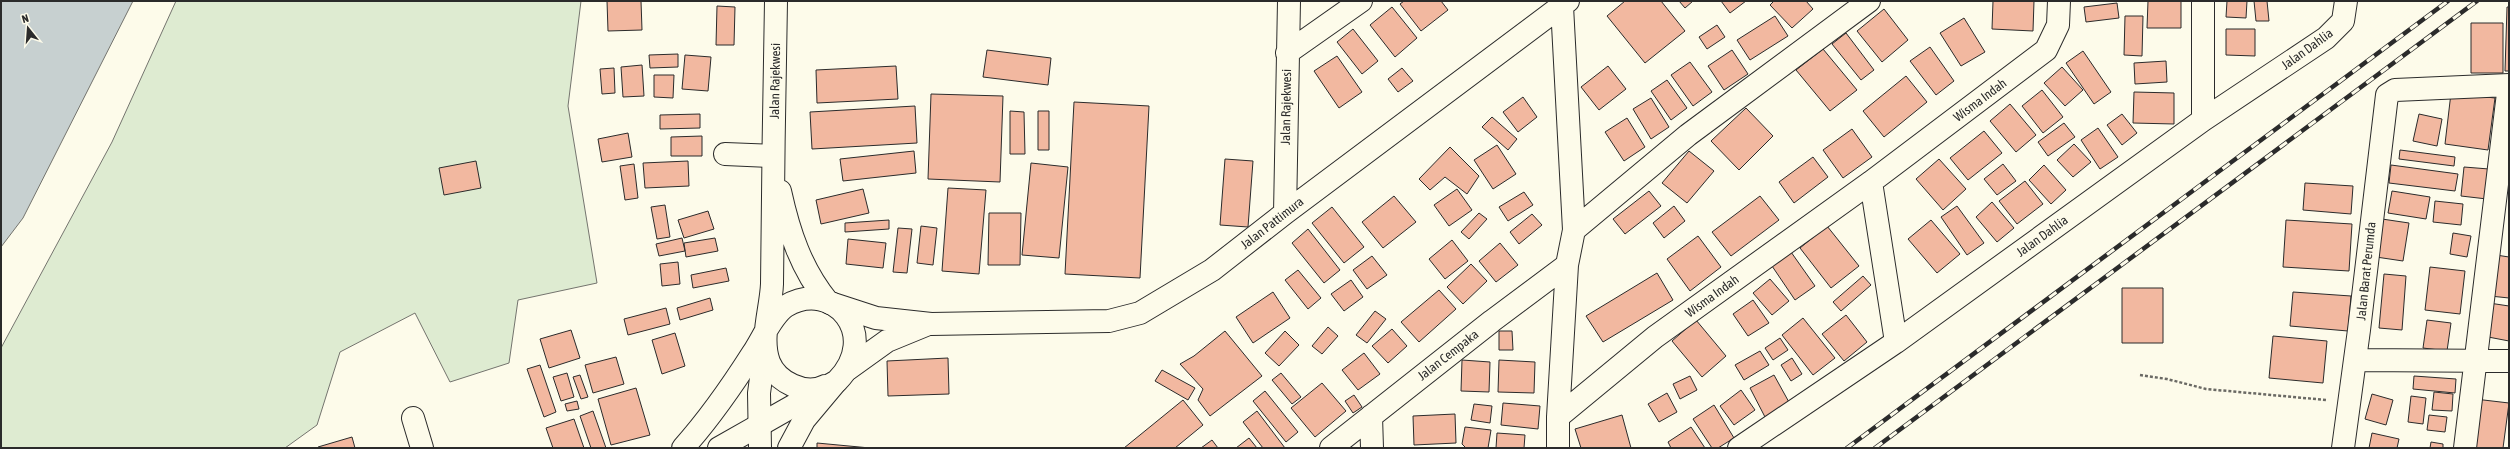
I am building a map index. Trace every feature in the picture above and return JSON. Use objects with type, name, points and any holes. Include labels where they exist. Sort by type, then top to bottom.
[{"type":"main road","name":"Jalan Rajekwesi","points":[[773,158],[776,1]]},
{"type":"main road","name":"Jalan Rajekwesi","points":[[1285,213],[1289,1]]},
{"type":"main road","points":[[1287,53],[1361,1]]},
{"type":"main road","points":[[1574,230],[1688,135],[1869,1]]},
{"type":"main road","name":"Wisma Indah","points":[[1558,417],[1655,337],[1871,182],[2046,50],[2058,25],[2059,1]]},
{"type":"main road","points":[[2203,1],[2204,120]]},
{"type":"main road","points":[[1558,448],[1558,417],[1567,265],[1574,230],[1565,4]]},
{"type":"main road","name":"Jalan Pattimura","points":[[931,324],[1109,321],[1140,313],[1212,270],[1285,213],[1565,4]]},
{"type":"main road","name":"Jalan Dahlia","points":[[1740,448],[1896,342],[2204,120],[2326,38],[2344,11]]},
{"type":"main road","points":[[2465,448],[2509,85]]},
{"type":"main road","name":"Jalan Barat Perumda","points":[[2343,448],[2387,94],[2395,90],[2509,85]]},
{"type":"main road","points":[[725,154],[773,158]]},
{"type":"main road","points":[[773,158],[794,245],[814,285],[828,302],[846,315],[853,327],[856,342],[854,356],[843,375],[804,420],[789,448]]},
{"type":"main road","points":[[760,438],[760,383],[772,286],[773,158]]},
{"type":"main road","points":[[1871,182],[1896,342]]},
{"type":"main road","name":"Jalan Cempaka","points":[[1331,448],[1567,265]]},
{"type":"main road","points":[[683,448],[704,424],[766,340],[777,314],[786,306],[806,299],[828,302],[876,318],[931,324]]},
{"type":"main road","points":[[719,448],[760,438],[887,342],[931,324]]},
{"type":"main road","points":[[766,340],[770,363],[780,378],[796,387],[809,389],[822,388],[843,375]]},
{"type":"main road","points":[[2355,360],[2475,362],[2509,361]]},
{"type":"main road","points":[[1371,416],[1372,448]]},
{"type":"main road","points":[[413,418],[422,448]]},
{"type":"path","points":[[2140,375],[2167,379],[2206,389],[2348,402]]},
{"type":"green space","points":[[176,1],[581,1],[568,106],[597,283],[518,300],[509,363],[450,382],[415,313],[340,352],[317,425],[285,448],[1,448],[1,348],[112,142]]},
{"type":"shaded area","points":[[1,1],[133,1],[23,218],[1,247]]},
{"type":"building","points":[[607,1],[641,1],[642,30],[608,31]]},
{"type":"building","points":[[1404,1],[1441,1],[1448,10],[1421,31],[1400,4]]},
{"type":"building","points":[[1625,1],[1661,1],[1685,31],[1645,63],[1607,16]]},
{"type":"building","points":[[1679,1],[1693,1],[1685,8]]},
{"type":"building","points":[[1721,1],[1746,1],[1730,13]]},
{"type":"building","points":[[1774,1],[1806,1],[1813,9],[1792,28],[1770,5]]},
{"type":"building","points":[[1993,1],[2034,1],[2033,31],[1992,29]]},
{"type":"building","points":[[2148,1],[2181,1],[2181,28],[2147,28]]},
{"type":"building","points":[[2227,1],[2247,1],[2246,18],[2226,17]]},
{"type":"building","points":[[2254,1],[2267,1],[2269,21],[2256,21]]},
{"type":"building","points":[[2117,3],[2119,18],[2086,22],[2084,7]]},
{"type":"building","points":[[717,6],[735,7],[734,45],[716,45]]},
{"type":"building","points":[[1392,7],[1417,38],[1395,57],[1370,25]]},
{"type":"building","points":[[2507,7],[2509,7],[2509,71],[2505,71]]},
{"type":"building","points":[[1884,9],[1908,40],[1882,62],[1857,31]]},
{"type":"building","points":[[1775,16],[1788,36],[1750,60],[1737,40]]},
{"type":"building","points":[[2125,16],[2143,16],[2142,56],[2124,55]]},
{"type":"building","points":[[1964,18],[1985,52],[1961,66],[1940,33]]},
{"type":"building","points":[[2471,23],[2503,23],[2503,73],[2471,73]]},
{"type":"building","points":[[1717,25],[1725,37],[1707,49],[1699,37]]},
{"type":"building","points":[[1353,29],[1378,61],[1362,74],[1337,42]]},
{"type":"building","points":[[2226,29],[2255,29],[2255,56],[2226,55]]},
{"type":"building","points":[[1846,33],[1874,70],[1861,80],[1832,44]]},
{"type":"building","points":[[1930,47],[1954,81],[1936,95],[1910,61]]},
{"type":"building","points":[[1823,49],[1857,90],[1830,111],[1796,70]]},
{"type":"building","points":[[987,50],[1051,58],[1048,85],[983,77]]},
{"type":"building","points":[[1732,50],[1748,74],[1724,90],[1708,66]]},
{"type":"building","points":[[2083,51],[2111,92],[2094,104],[2066,63]]},
{"type":"building","points":[[678,54],[678,67],[650,68],[649,55]]},
{"type":"building","points":[[685,55],[711,57],[708,91],[682,89]]},
{"type":"building","points":[[1337,56],[1362,92],[1339,108],[1314,71]]},
{"type":"building","points":[[2166,61],[2167,82],[2135,84],[2134,63]]},
{"type":"building","points":[[1690,62],[1712,92],[1693,106],[1671,75]]},
{"type":"building","points":[[642,65],[644,96],[623,97],[621,67]]},
{"type":"building","points":[[896,66],[898,99],[817,103],[816,70]]},
{"type":"building","points":[[1608,66],[1626,89],[1599,110],[1581,87]]},
{"type":"building","points":[[2062,67],[2083,90],[2065,106],[2044,83]]},
{"type":"building","points":[[614,68],[615,93],[602,94],[600,69]]},
{"type":"building","points":[[1402,68],[1413,81],[1398,92],[1388,79]]},
{"type":"building","points":[[654,75],[674,75],[673,98],[654,97]]},
{"type":"building","points":[[1906,76],[1927,102],[1884,137],[1863,111]]},
{"type":"building","points":[[1667,80],[1687,108],[1671,120],[1651,91]]},
{"type":"building","points":[[2042,90],[2063,117],[2043,133],[2022,106]]},
{"type":"building","points":[[2134,92],[2174,93],[2174,124],[2133,123]]},
{"type":"building","points":[[2451,93],[2495,98],[2488,150],[2445,144]]},
{"type":"building","points":[[931,94],[1003,96],[1000,182],[928,179]]},
{"type":"building","points":[[1523,97],[1537,117],[1518,132],[1503,112]]},
{"type":"building","points":[[1651,98],[1669,127],[1651,139],[1633,109]]},
{"type":"building","points":[[1074,102],[1149,106],[1140,278],[1065,274]]},
{"type":"building","points":[[2010,104],[2036,135],[2016,152],[1990,121]]},
{"type":"building","points":[[915,106],[917,143],[812,149],[810,112]]},
{"type":"building","points":[[1746,108],[1773,136],[1739,170],[1711,141]]},
{"type":"building","points":[[1010,111],[1024,112],[1025,154],[1010,154]]},
{"type":"building","points":[[1038,111],[1049,111],[1049,150],[1038,150]]},
{"type":"building","points":[[700,114],[700,128],[660,129],[660,115]]},
{"type":"building","points":[[2122,114],[2137,133],[2122,145],[2107,125]]},
{"type":"building","points":[[2419,114],[2442,119],[2437,146],[2413,141]]},
{"type":"building","points":[[1492,117],[1517,139],[1508,150],[1482,127]]},
{"type":"building","points":[[1627,118],[1645,147],[1624,161],[1605,132]]},
{"type":"building","points":[[2064,123],[2075,137],[2048,156],[2038,142]]},
{"type":"building","points":[[2098,128],[2118,157],[2100,169],[2081,140]]},
{"type":"building","points":[[1852,129],[1872,157],[1843,178],[1823,150]]},
{"type":"building","points":[[1984,131],[2002,153],[1968,180],[1950,158]]},
{"type":"building","points":[[628,133],[632,157],[602,162],[598,139]]},
{"type":"building","points":[[702,136],[702,156],[671,156],[671,137]]},
{"type":"building","points":[[2074,144],[2091,162],[2073,177],[2057,160]]},
{"type":"building","points":[[1497,145],[1516,174],[1493,189],[1474,160]]},
{"type":"building","points":[[1450,147],[1479,176],[1467,194],[1445,177],[1430,190],[1419,179]]},
{"type":"building","points":[[2400,150],[2455,157],[2454,166],[2399,159]]},
{"type":"building","points":[[914,151],[916,173],[843,181],[840,159]]},
{"type":"building","points":[[1689,151],[1714,171],[1687,203],[1662,183]]},
{"type":"building","points":[[1813,157],[1828,177],[1794,203],[1779,182]]},
{"type":"building","points":[[1225,159],[1253,161],[1248,227],[1220,225]]},
{"type":"building","points":[[1939,159],[1966,189],[1943,210],[1916,179]]},
{"type":"building","points":[[476,161],[481,188],[444,195],[439,168]]},
{"type":"building","points":[[688,161],[689,186],[645,188],[643,163]]},
{"type":"building","points":[[1031,163],[1068,167],[1059,258],[1022,255]]},
{"type":"building","points":[[634,164],[638,198],[625,200],[620,166]]},
{"type":"building","points":[[2003,164],[2016,181],[1997,195],[1984,179]]},
{"type":"building","points":[[2044,165],[2066,190],[2051,204],[2029,180]]},
{"type":"building","points":[[2391,165],[2458,174],[2455,191],[2389,183]]},
{"type":"building","points":[[2464,167],[2489,169],[2487,199],[2461,196]]},
{"type":"building","points":[[2025,181],[2043,204],[2017,224],[1999,201]]},
{"type":"building","points":[[2305,183],[2353,186],[2351,214],[2303,210]]},
{"type":"building","points":[[948,188],[986,190],[979,274],[942,271]]},
{"type":"building","points":[[863,189],[869,213],[821,224],[816,200]]},
{"type":"building","points":[[1457,189],[1472,210],[1449,226],[1434,205]]},
{"type":"building","points":[[1649,191],[1661,206],[1625,234],[1613,219]]},
{"type":"building","points":[[2392,191],[2430,197],[2426,219],[2388,213]]},
{"type":"building","points":[[1524,192],[1533,205],[1508,221],[1499,207]]},
{"type":"building","points":[[1394,196],[1416,222],[1383,248],[1362,222]]},
{"type":"building","points":[[1760,196],[1779,220],[1731,256],[1712,232]]},
{"type":"building","points":[[2435,201],[2463,204],[2461,225],[2433,222]]},
{"type":"building","points":[[1992,202],[2014,228],[1997,242],[1976,217]]},
{"type":"building","points":[[665,205],[670,237],[657,239],[651,207]]},
{"type":"building","points":[[1674,206],[1685,221],[1664,238],[1653,223]]},
{"type":"building","points":[[1957,206],[1984,243],[1967,255],[1941,217]]},
{"type":"building","points":[[1332,207],[1364,247],[1344,263],[1312,223]]},
{"type":"building","points":[[708,211],[714,229],[684,238],[678,220]]},
{"type":"building","points":[[989,213],[1021,213],[1020,265],[988,265]]},
{"type":"building","points":[[1479,213],[1487,219],[1469,239],[1461,232]]},
{"type":"building","points":[[1532,214],[1542,225],[1519,244],[1510,232]]},
{"type":"building","points":[[2382,219],[2409,223],[2403,261],[2376,257]]},
{"type":"building","points":[[889,220],[889,229],[845,232],[845,223]]},
{"type":"building","points":[[1931,220],[1960,254],[1937,273],[1908,239]]},
{"type":"building","points":[[2286,220],[2352,224],[2349,271],[2283,267]]},
{"type":"building","points":[[921,226],[937,228],[933,265],[917,263]]},
{"type":"building","points":[[1827,226],[1859,266],[1831,288],[1800,248]]},
{"type":"building","points":[[898,228],[912,229],[907,273],[893,272]]},
{"type":"building","points":[[1308,229],[1340,270],[1324,283],[1292,243]]},
{"type":"building","points":[[2453,233],[2471,236],[2467,257],[2450,254]]},
{"type":"building","points":[[1698,236],[1721,267],[1690,291],[1667,259]]},
{"type":"building","points":[[682,238],[685,251],[659,256],[656,244]]},
{"type":"building","points":[[715,238],[718,251],[686,257],[684,243]]},
{"type":"building","points":[[848,239],[886,243],[883,268],[846,264]]},
{"type":"building","points":[[1452,240],[1468,261],[1445,279],[1429,259]]},
{"type":"building","points":[[1500,243],[1518,265],[1496,282],[1479,261]]},
{"type":"building","points":[[1791,252],[1815,286],[1795,300],[1772,266]]},
{"type":"building","points":[[2496,255],[2509,257],[2509,298],[2490,296]]},
{"type":"building","points":[[1372,256],[1387,275],[1367,289],[1353,270]]},
{"type":"building","points":[[678,262],[680,284],[662,286],[660,264]]},
{"type":"building","points":[[1471,264],[1487,281],[1463,304],[1447,287]]},
{"type":"building","points":[[2430,267],[2465,271],[2460,314],[2425,310]]},
{"type":"building","points":[[726,268],[729,281],[693,288],[691,275]]},
{"type":"building","points":[[1298,270],[1321,298],[1308,309],[1285,280]]},
{"type":"building","points":[[1657,273],[1673,300],[1603,342],[1586,316]]},
{"type":"building","points":[[2384,274],[2406,276],[2402,330],[2379,328]]},
{"type":"building","points":[[1863,276],[1871,285],[1841,311],[1833,302]]},
{"type":"building","points":[[1770,279],[1789,301],[1772,315],[1753,293]]},
{"type":"building","points":[[1351,280],[1363,297],[1344,311],[1331,294]]},
{"type":"building","points":[[2122,288],[2163,288],[2163,343],[2122,343]]},
{"type":"building","points":[[1439,290],[1456,309],[1419,342],[1401,322]]},
{"type":"building","points":[[1273,292],[1290,318],[1253,343],[1236,317]]},
{"type":"building","points":[[2293,292],[2351,296],[2348,331],[2290,326]]},
{"type":"building","points":[[710,298],[713,310],[680,320],[677,308]]},
{"type":"building","points":[[1753,300],[1769,323],[1748,336],[1733,314]]},
{"type":"building","points":[[2489,303],[2509,306],[2509,341],[2483,336]]},
{"type":"building","points":[[666,308],[670,324],[628,335],[624,319]]},
{"type":"building","points":[[1375,311],[1386,319],[1367,343],[1356,335]]},
{"type":"building","points":[[1846,315],[1867,342],[1844,361],[1822,334]]},
{"type":"building","points":[[1803,318],[1835,358],[1813,375],[1782,335]]},
{"type":"building","points":[[1696,320],[1726,356],[1702,377],[1672,341]]},
{"type":"building","points":[[2427,320],[2451,323],[2447,351],[2423,348]]},
{"type":"building","points":[[1328,327],[1338,336],[1322,354],[1312,346]]},
{"type":"building","points":[[1392,329],[1407,346],[1388,363],[1372,346]]},
{"type":"building","points":[[571,330],[580,358],[549,368],[540,339]]},
{"type":"building","points":[[1225,331],[1262,376],[1210,416],[1198,400],[1203,389],[1180,364],[1194,356]]},
{"type":"building","points":[[1285,331],[1299,345],[1279,366],[1265,353]]},
{"type":"building","points":[[1499,331],[1512,331],[1513,350],[1499,350]]},
{"type":"building","points":[[675,333],[685,366],[662,374],[652,340]]},
{"type":"building","points":[[2273,336],[2327,341],[2323,383],[2269,378]]},
{"type":"building","points":[[1780,338],[1788,350],[1773,360],[1765,348]]},
{"type":"building","points":[[1760,351],[1769,365],[1744,380],[1735,365]]},
{"type":"building","points":[[1364,353],[1380,374],[1358,390],[1342,370]]},
{"type":"building","points":[[616,357],[624,384],[593,393],[585,365]]},
{"type":"building","points":[[948,358],[949,394],[888,396],[887,361]]},
{"type":"building","points":[[1792,358],[1802,374],[1791,381],[1781,365]]},
{"type":"building","points":[[1462,360],[1490,362],[1489,392],[1461,391]]},
{"type":"building","points":[[1499,360],[1535,362],[1534,393],[1498,392]]},
{"type":"building","points":[[540,365],[556,412],[544,417],[527,369]]},
{"type":"building","points":[[1162,370],[1195,388],[1188,400],[1155,381]]},
{"type":"building","points":[[567,373],[574,397],[561,401],[553,377]]},
{"type":"building","points":[[1281,373],[1301,397],[1292,404],[1272,380]]},
{"type":"building","points":[[580,375],[588,397],[581,399],[573,377]]},
{"type":"building","points":[[1774,375],[1790,404],[1765,417],[1750,388]]},
{"type":"building","points":[[1690,376],[1697,390],[1680,399],[1673,384]]},
{"type":"building","points":[[2414,376],[2456,379],[2455,393],[2413,389]]},
{"type":"building","points":[[1322,383],[1346,411],[1315,437],[1291,408]]},
{"type":"building","points":[[636,388],[650,435],[611,445],[598,399]]},
{"type":"building","points":[[1741,390],[1755,410],[1734,425],[1720,406]]},
{"type":"building","points":[[1265,391],[1298,432],[1286,442],[1253,401]]},
{"type":"building","points":[[2434,392],[2453,394],[2452,411],[2432,410]]},
{"type":"building","points":[[1667,393],[1677,412],[1659,422],[1648,404]]},
{"type":"building","points":[[2372,394],[2393,400],[2386,425],[2365,419]]},
{"type":"building","points":[[1354,395],[1362,407],[1353,413],[1345,401]]},
{"type":"building","points":[[2411,396],[2426,398],[2423,424],[2408,422]]},
{"type":"building","points":[[2475,399],[2509,403],[2503,448],[2469,448]]},
{"type":"building","points":[[1183,400],[1203,425],[1175,448],[1124,448]]},
{"type":"building","points":[[577,401],[579,409],[567,411],[565,404]]},
{"type":"building","points":[[1503,403],[1540,406],[1538,429],[1501,425]]},
{"type":"building","points":[[1474,404],[1492,406],[1490,423],[1471,420]]},
{"type":"building","points":[[1714,405],[1734,438],[1718,448],[1712,448],[1693,419]]},
{"type":"building","points":[[593,411],[606,448],[591,448],[580,416]]},
{"type":"building","points":[[1257,411],[1285,448],[1263,448],[1243,422]]},
{"type":"building","points":[[1455,414],[1456,443],[1414,445],[1413,416]]},
{"type":"building","points":[[1622,415],[1631,448],[1581,448],[1575,429]]},
{"type":"building","points":[[2429,415],[2447,417],[2445,432],[2427,430]]},
{"type":"building","points":[[574,419],[584,448],[553,448],[546,428]]},
{"type":"building","points":[[1465,427],[1491,430],[1488,448],[1466,448],[1462,444]]},
{"type":"building","points":[[1691,427],[1705,448],[1671,448],[1668,442]]},
{"type":"building","points":[[1497,433],[1525,435],[1524,448],[1496,448]]},
{"type":"building","points":[[2372,433],[2399,439],[2397,448],[2369,448]]},
{"type":"building","points":[[352,437],[355,448],[318,447]]},
{"type":"building","points":[[1249,438],[1257,448],[1236,448]]},
{"type":"building","points":[[1212,440],[1218,448],[1201,448]]},
{"type":"building","points":[[2431,442],[2443,444],[2443,448],[2430,448]]},
{"type":"building","points":[[817,443],[870,448],[817,448]]},
{"type":"railway","points":[[1847,448],[2448,1]]},
{"type":"railway","points":[[1875,448],[2477,1]]}]
